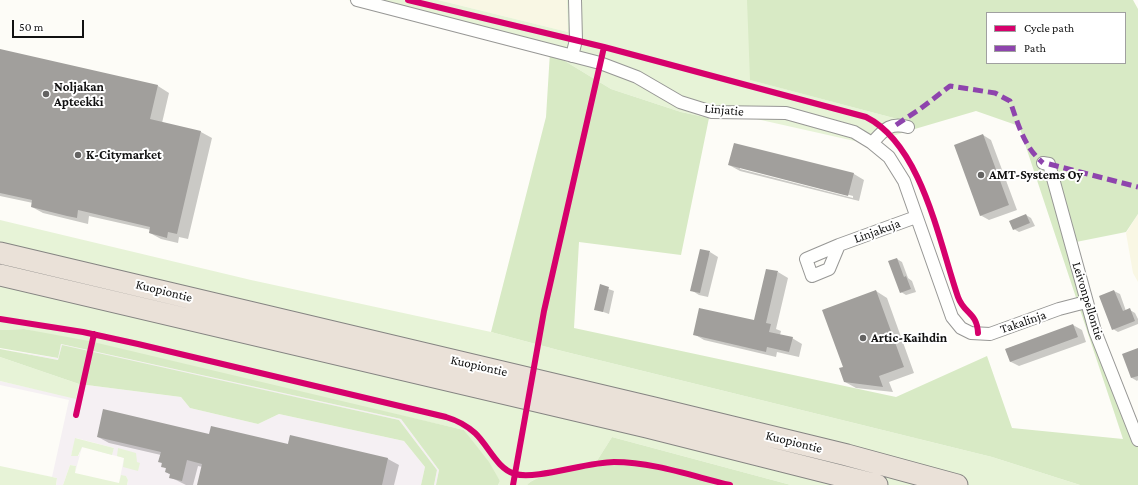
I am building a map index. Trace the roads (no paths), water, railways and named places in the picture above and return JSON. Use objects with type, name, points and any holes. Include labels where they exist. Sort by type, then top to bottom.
[{"type":"highway","name":"Kuopiontie","points":[[0,253],[654,408],[847,455],[957,485]]},
{"type":"highway","name":"Kuopiontie","points":[[0,276],[647,427],[877,485]]},
{"type":"highway","points":[[0,291],[39,295],[66,291]]},
{"type":"street","name":"Linjatie","points":[[357,0],[600,63],[637,77],[680,102],[712,112],[786,113],[854,132],[872,142],[889,157],[900,172],[952,317],[961,328]]},
{"type":"street","points":[[572,56],[576,40],[575,0]]},
{"type":"street","points":[[872,142],[890,126],[896,124],[908,127]]},
{"type":"street","name":"Leivonpellontie","points":[[1043,163],[1049,164],[1063,209],[1086,302],[1138,440]]},
{"type":"street","name":"Linjakuja","points":[[839,245],[916,217]]},
{"type":"street","name":"Takalinja","points":[[961,328],[971,333],[990,334],[1059,309],[1086,302]]},
{"type":"place","name":"Noljakan Apteekki","points":[[46,94]]},
{"type":"place","name":"K-Citymarket","points":[[78,155]]},
{"type":"place","name":"AMT-Systems Oy","points":[[981,175]]},
{"type":"place","name":"Artic-Kaihdin","points":[[863,338]]}]
